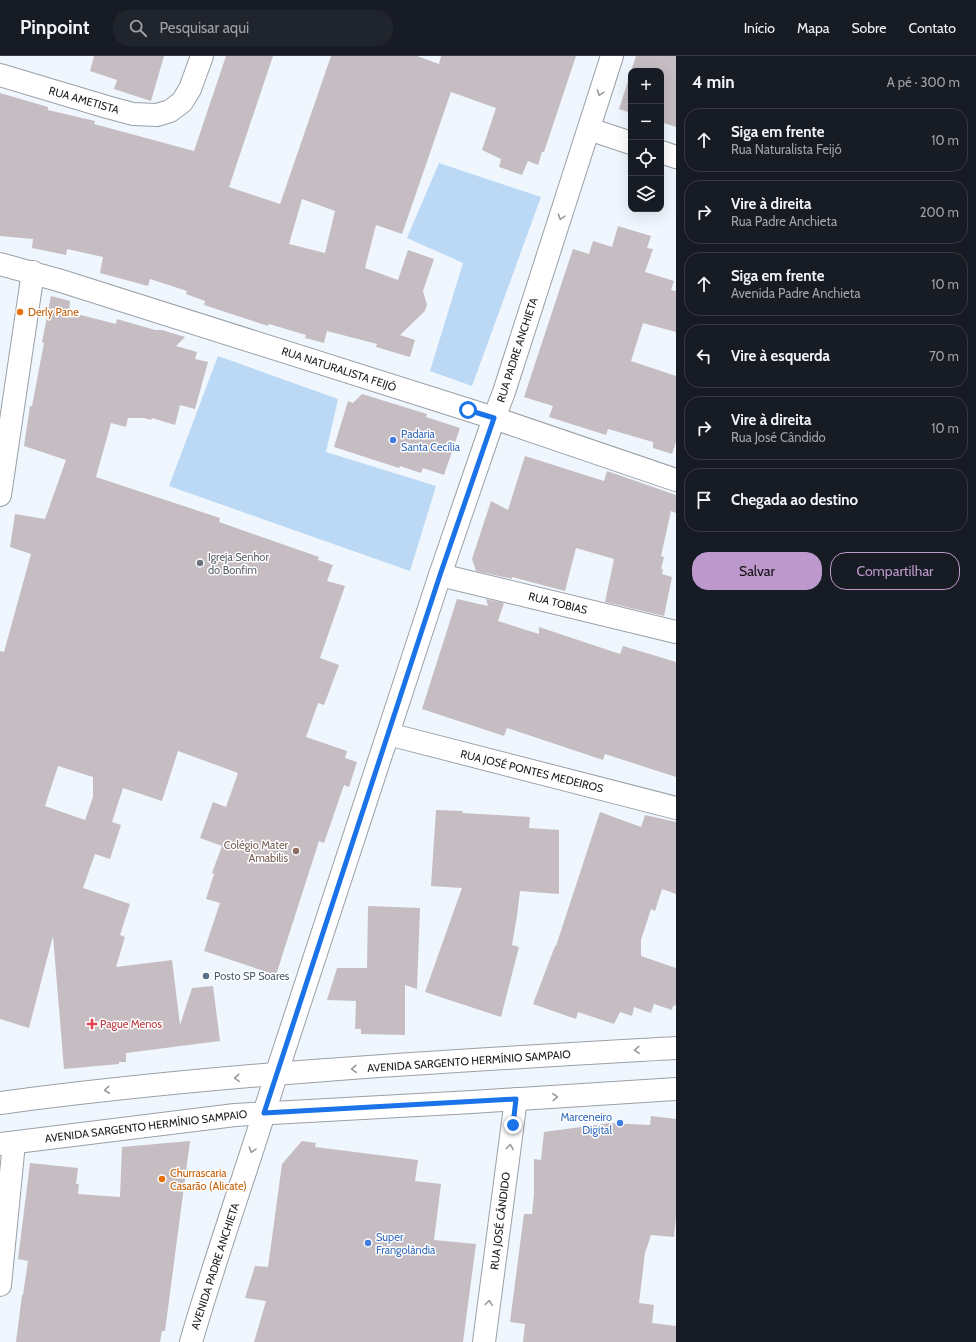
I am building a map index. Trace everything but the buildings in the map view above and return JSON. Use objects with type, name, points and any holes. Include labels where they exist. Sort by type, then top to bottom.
[{"type":"street","name":"RUA AMETISTA","points":[[0,75],[133,114],[157,115],[170,111],[182,102],[190,89],[202,56]]},
{"type":"street","name":"RUA PADRE ANCHIETA","points":[[276,1075],[440,575],[504,392],[612,56]]},
{"type":"street","points":[[589,129],[628,142]]},
{"type":"street","points":[[664,153],[676,157]]},
{"type":"street","name":"RUA NATURALISTA FEIJÓ","points":[[0,264],[34,272],[494,418],[676,480]]},
{"type":"street","points":[[0,495],[34,272]]},
{"type":"street","name":"RUA TOBIAS","points":[[440,575],[676,632]]},
{"type":"street","name":"RUA JOSÉ PONTES MEDEIROS","points":[[388,734],[676,808]]},
{"type":"street","name":"AVENIDA SARGENTO HERMÍNIO SAMPAIO","points":[[0,1103],[176,1083],[469,1060],[676,1048]]},
{"type":"street","name":"AVENIDA PADRE ANCHIETA","points":[[191,1342],[207,1286],[276,1075]]},
{"type":"street","name":"AVENIDA SARGENTO HERMÍNIO SAMPAIO","points":[[7,1143],[235,1115],[676,1089]]},
{"type":"street","name":"RUA JOSÉ CÂNDIDO","points":[[484,1342],[516,1099]]},
{"type":"street","points":[[0,1284],[7,1143]]},
{"type":"shaded area","points":[[439,163],[541,197],[472,386],[430,371],[463,263],[407,238]]},
{"type":"shaded area","points":[[218,356],[338,399],[326,452],[436,486],[410,571],[169,486]]},
{"type":"place","name":"Derly Pane","points":[[20,312]]},
{"type":"place","name":"Padaria Santa Cecília","points":[[393,440]]},
{"type":"place","name":"Igreja Senhor do Bonfim","points":[[200,563]]},
{"type":"place","name":"Colégio Mater Amabilis","points":[[296,851]]},
{"type":"place","name":"Posto SP Soares","points":[[206,976]]},
{"type":"place","name":"Pague Menos","points":[[92,1024]]},
{"type":"place","name":"Marceneiro Digital","points":[[620,1123]]},
{"type":"place","name":"Churrascaria Casarão (Alicate)","points":[[162,1179]]},
{"type":"place","name":"Super Frangolândia","points":[[368,1243]]},
{"type":"route","points":[[468,410],[494,418],[440,575],[264,1113],[516,1099],[513,1125]]}]
